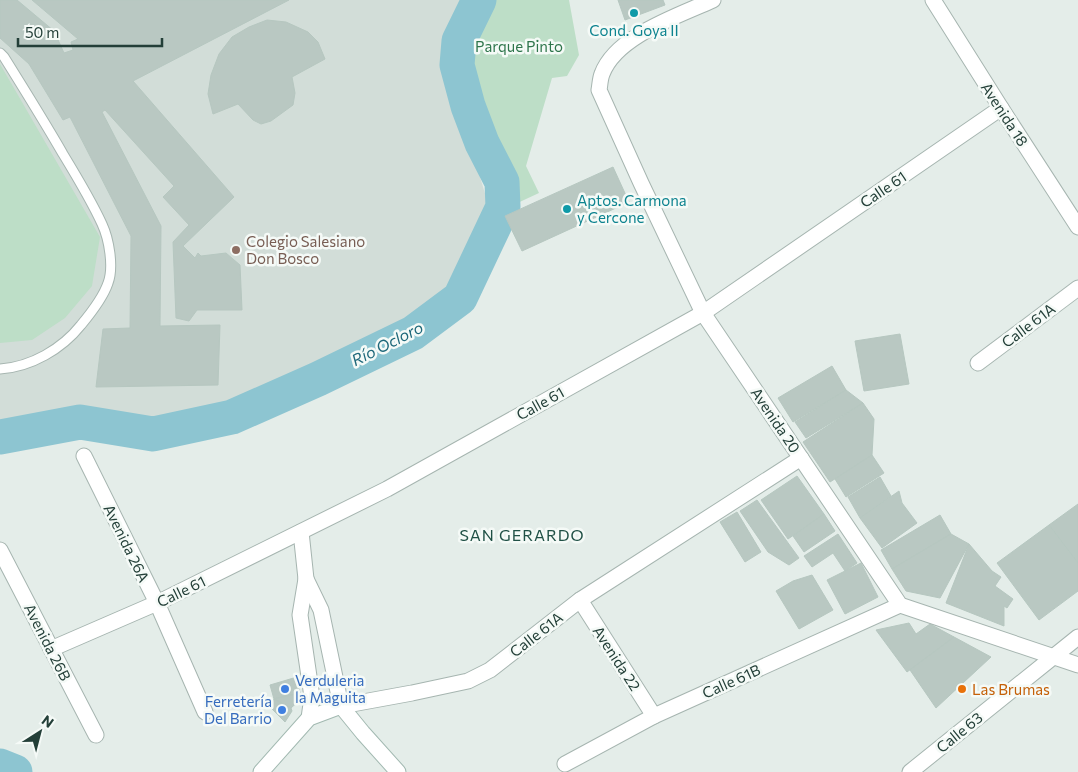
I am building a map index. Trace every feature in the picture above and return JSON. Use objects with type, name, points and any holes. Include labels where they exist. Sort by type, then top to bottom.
[{"type":"street","name":"Avenida 20","points":[[713,0],[635,36],[622,46],[602,74],[600,90],[641,183],[703,312],[900,605]]},
{"type":"street","name":"Avenida 18","points":[[933,0],[1078,227]]},
{"type":"street","name":"Calle 61","points":[[51,649],[157,603],[386,489],[703,312],[1001,108]]},
{"type":"street","name":"Calle 61A","points":[[978,363],[1078,288]]},
{"type":"street","name":"Avenida 26A","points":[[84,456],[157,603],[205,712]]},
{"type":"street","name":"Calle 61A","points":[[261,772],[309,718],[341,706],[468,681],[490,670],[580,600],[801,458]]},
{"type":"street","points":[[301,532],[306,578],[300,614],[312,698],[309,718]]},
{"type":"street","name":"Avenida 26B","points":[[0,550],[96,735]]},
{"type":"street","points":[[306,578],[321,610],[341,706],[398,772]]},
{"type":"street","name":"Avenida 22","points":[[580,600],[654,716]]},
{"type":"street","points":[[900,605],[1078,665]]},
{"type":"street","name":"Calle 61B","points":[[566,764],[654,716],[900,605]]},
{"type":"street","name":"Calle 63","points":[[910,772],[1078,637]]},
{"type":"lane","points":[[0,53],[26,91],[74,172],[103,225],[111,254],[108,283],[91,312],[72,336],[52,351],[35,360],[13,368],[0,369]]},
{"type":"shaded area","name":"Colegio Salesiano Don Bosco","points":[[0,0],[466,0],[444,42],[468,138],[491,213],[455,287],[411,325],[232,405],[151,424],[79,412],[0,428]]},
{"type":"green space","name":"Parque Pinto","points":[[492,0],[569,0],[579,55],[567,76],[552,78],[526,166],[539,193],[511,206],[511,181],[479,113],[468,68],[470,44]]},
{"type":"green space","points":[[0,64],[100,237],[92,286],[65,318],[32,340],[0,343]]},
{"type":"building","points":[[0,0],[17,0],[54,31],[64,53],[73,50],[71,42],[78,39],[32,0],[289,0],[133,81],[234,197],[183,246],[195,258],[198,253],[201,256],[226,253],[240,265],[242,310],[197,310],[189,321],[176,318],[173,242],[189,225],[163,197],[174,186],[105,110],[102,112],[161,226],[160,326],[220,325],[218,385],[96,387],[103,329],[130,328],[131,236],[70,117],[63,120],[29,64],[0,38]]},
{"type":"building","name":"Cond. Goya II","points":[[618,0],[663,0],[665,5],[625,20]]},
{"type":"building","points":[[267,20],[286,22],[308,32],[318,42],[325,59],[292,77],[295,93],[293,105],[271,121],[261,124],[253,120],[238,104],[213,114],[208,94],[211,75],[219,54],[232,37],[249,27]]},
{"type":"building","name":"Aptos. Carmona y Cercone","points":[[613,167],[629,202],[522,251],[505,216]]},
{"type":"building","points":[[900,334],[909,384],[864,391],[855,341]]},
{"type":"building","points":[[832,366],[846,390],[793,422],[778,398]]},
{"type":"building","points":[[846,390],[863,403],[806,438],[795,422]]},
{"type":"building","points":[[863,403],[874,419],[872,455],[830,482],[803,442]]},
{"type":"building","points":[[872,455],[884,473],[846,497],[835,479]]},
{"type":"building","points":[[797,476],[824,514],[788,539],[761,500]]},
{"type":"building","points":[[880,477],[891,496],[860,518],[848,497]]},
{"type":"building","points":[[899,491],[902,503],[917,523],[882,548],[860,518]]},
{"type":"building","points":[[757,500],[799,558],[789,565],[768,552],[740,511]]},
{"type":"building","points":[[1078,504],[1078,563],[1049,525]]},
{"type":"building","points":[[737,512],[761,552],[745,562],[720,522]]},
{"type":"building","points":[[824,514],[835,531],[804,552],[793,536]]},
{"type":"building","points":[[940,515],[951,534],[892,569],[881,550]]},
{"type":"building","points":[[1049,525],[1078,563],[1078,591],[1039,620],[997,563]]},
{"type":"building","points":[[838,534],[857,563],[845,571],[833,553],[812,567],[804,556]]},
{"type":"building","points":[[951,534],[969,544],[940,598],[906,591],[892,569]]},
{"type":"building","points":[[969,544],[992,571],[1001,577],[995,586],[1013,599],[1007,608],[1004,606],[1004,626],[946,603]]},
{"type":"building","points":[[861,563],[878,597],[845,614],[827,580]]},
{"type":"building","points":[[812,575],[833,610],[799,629],[776,591],[793,581]]},
{"type":"building","points":[[909,623],[916,634],[930,624],[954,637],[907,672],[876,630]]},
{"type":"building","points":[[954,637],[991,657],[936,708],[910,670]]},
{"type":"building","name":"Verduleria la Maguita","points":[[297,677],[300,693],[274,699],[270,685]]},
{"type":"building","points":[[300,693],[302,698],[291,708],[274,699]]},
{"type":"building","name":"Ferretería Del Barrio","points":[[274,699],[291,708],[292,711],[285,722],[269,706]]},
{"type":"waterway","name":"Río Ocloro","points":[[0,437],[80,422],[153,434],[232,417],[318,379],[413,333],[460,298],[503,207],[502,182],[482,143],[468,106],[457,65],[459,41],[479,0]]},
{"type":"waterway","name":"Río Ocloro","points":[[0,766],[15,772]]},
{"type":"place","name":"Cond. Goya II","points":[[634,13]]},
{"type":"place","name":"Aptos. Carmona y Cercone","points":[[567,209]]},
{"type":"place","name":"Colegio Salesiano Don Bosco","points":[[236,250]]},
{"type":"place","name":"Verduleria la Maguita","points":[[285,689]]},
{"type":"place","name":"Las Brumas","points":[[962,689]]},
{"type":"place","name":"Ferretería Del Barrio","points":[[282,710]]},
{"type":"district","name":"SAN GERARDO","points":[[522,534]]}]
